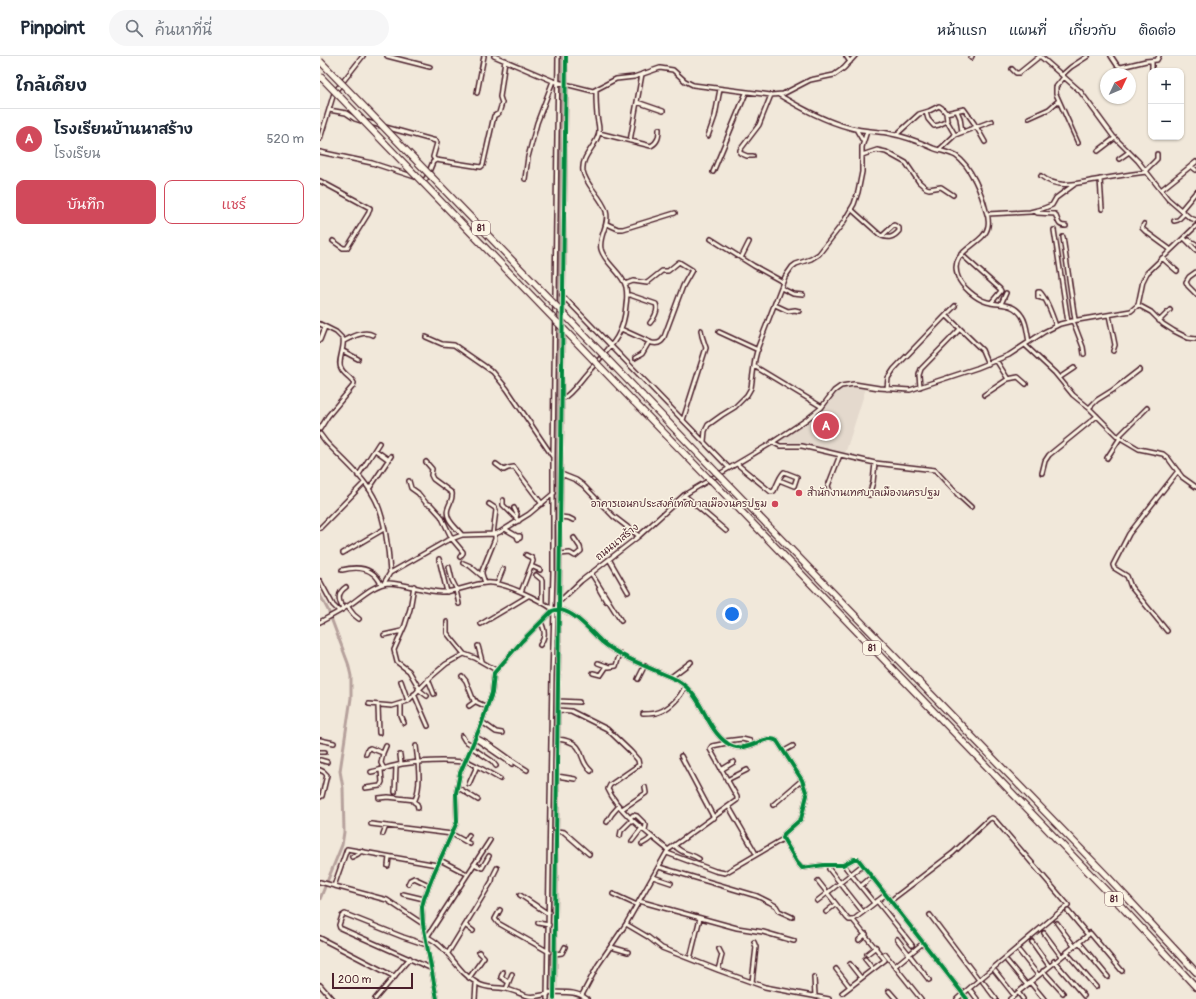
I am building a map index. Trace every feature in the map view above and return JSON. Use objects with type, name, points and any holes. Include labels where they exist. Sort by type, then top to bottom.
[{"type":"highway","name":"81","points":[[320,61],[1128,898],[1196,972]]},
{"type":"highway","name":"81","points":[[320,76],[1031,813],[1196,987]]},
{"type":"street","points":[[320,139],[332,98],[337,89],[363,56]]},
{"type":"street","points":[[387,56],[430,67]]},
{"type":"street","points":[[477,93],[484,56]]},
{"type":"street","points":[[494,56],[553,81],[589,90],[596,90],[616,79],[628,78],[660,68],[669,68],[688,83],[771,96],[786,93],[810,80],[834,75],[855,56]]},
{"type":"street","points":[[554,999],[558,710],[560,701],[559,610],[561,517],[561,474],[557,460],[558,56]]},
{"type":"street","points":[[547,999],[549,952],[554,493],[561,400],[566,56]]},
{"type":"street","points":[[846,56],[850,62]]},
{"type":"street","points":[[1012,69],[1016,73],[1019,73],[1040,56],[1084,96],[1115,138],[1146,171],[1168,199],[1196,220]]},
{"type":"street","points":[[1078,143],[1058,101],[1056,87],[1071,67],[1088,56]]},
{"type":"street","points":[[1111,56],[1117,65],[1121,67],[1157,60],[1159,56]]},
{"type":"street","points":[[434,160],[481,167],[483,165],[494,116],[499,113],[502,103],[500,97],[504,59]]},
{"type":"street","points":[[1152,61],[1152,68]]},
{"type":"street","points":[[630,141],[642,74]]},
{"type":"street","points":[[526,179],[528,157],[537,123],[553,81]]},
{"type":"street","points":[[708,136],[715,116],[720,89]]},
{"type":"street","points":[[561,400],[574,391],[588,372],[612,346],[624,321],[627,296],[625,284],[601,251],[601,243],[607,224],[607,217],[604,206],[588,182],[583,170],[585,159],[599,133],[596,113],[596,90]]},
{"type":"street","points":[[713,172],[746,93]]},
{"type":"street","points":[[780,95],[810,112],[839,124],[856,129],[896,135],[916,140],[956,156],[978,187],[987,214],[988,225],[986,231],[961,254],[956,270],[960,281],[978,297],[991,303],[1013,307],[1022,316],[1029,342]]},
{"type":"street","points":[[753,156],[747,156],[740,153],[740,150],[759,125],[771,96]]},
{"type":"street","points":[[1029,118],[1049,109],[1058,101]]},
{"type":"street","points":[[637,102],[663,111]]},
{"type":"street","points":[[896,135],[919,114],[939,106],[946,113],[947,121],[955,135]]},
{"type":"street","points":[[946,113],[963,109],[966,110],[985,142]]},
{"type":"street","points":[[320,152],[390,168],[423,180],[426,179],[434,160],[433,157],[437,143],[436,141],[355,119],[342,111],[329,110]]},
{"type":"street","points":[[957,111],[960,118],[962,132]]},
{"type":"street","points":[[926,112],[928,119],[934,126],[947,121]]},
{"type":"street","points":[[939,150],[955,135],[992,121]]},
{"type":"street","points":[[320,123],[325,125]]},
{"type":"street","points":[[599,133],[651,146],[655,144],[659,136],[659,129]]},
{"type":"street","points":[[856,129],[863,142]]},
{"type":"street","points":[[704,441],[705,431],[708,425],[722,414],[735,407],[747,395],[751,388],[758,350],[783,282],[792,267],[819,254],[841,227],[851,209],[856,199],[861,180],[863,142],[867,131]]},
{"type":"street","points":[[1098,151],[1115,138]]},
{"type":"street","points":[[862,155],[877,150],[886,152],[906,163],[919,182],[926,188],[941,187],[953,195]]},
{"type":"street","points":[[1118,159],[1129,152]]},
{"type":"street","points":[[1041,176],[1050,182],[1076,184],[1146,171],[1158,159],[1157,154]]},
{"type":"street","points":[[1162,190],[1196,162]]},
{"type":"street","points":[[1193,165],[1196,170]]},
{"type":"street","points":[[1100,179],[1102,209]]},
{"type":"street","points":[[320,181],[370,208],[368,214],[347,248],[343,248],[333,241]]},
{"type":"street","points":[[987,214],[1035,211],[1052,205],[1058,197],[1076,184]]},
{"type":"street","points":[[1181,210],[1196,192]]},
{"type":"street","points":[[1192,198],[1196,200]]},
{"type":"street","points":[[851,209],[882,236],[887,238],[894,236],[899,232],[899,228],[894,226],[882,236]]},
{"type":"street","points":[[1035,211],[1037,213],[1055,214],[1059,224],[1061,226],[1066,226]]},
{"type":"street","points":[[607,224],[623,229],[675,213]]},
{"type":"street","points":[[1174,221],[1178,220],[1185,213]]},
{"type":"street","points":[[1144,224],[1142,228],[1145,231],[1171,250]]},
{"type":"street","points":[[1164,252],[1171,250],[1196,226]]},
{"type":"street","points":[[1054,230],[1068,322]]},
{"type":"street","points":[[1062,237],[1074,320],[1084,354]]},
{"type":"street","points":[[1185,237],[1196,244]]},
{"type":"street","points":[[1185,237],[1196,250]]},
{"type":"street","points":[[711,239],[783,282]]},
{"type":"street","points":[[741,258],[749,242]]},
{"type":"street","points":[[955,306],[894,369],[888,378],[887,389],[910,390],[988,364],[1009,355],[1056,326],[1074,320],[1129,312],[1138,305],[1144,278],[1150,269],[1162,258],[1165,246]]},
{"type":"street","points":[[961,254],[1000,289],[991,303]]},
{"type":"street","points":[[1162,258],[1177,271]]},
{"type":"street","points":[[621,329],[649,342],[656,343],[663,340],[683,286],[692,270],[679,262],[668,271],[662,271],[647,283],[633,281],[625,284]]},
{"type":"street","points":[[1196,272],[1188,277],[1186,282],[1196,294]]},
{"type":"street","points":[[1192,290],[1196,287]]},
{"type":"street","points":[[781,288],[793,294],[803,295]]},
{"type":"street","points":[[1001,304],[1006,293]]},
{"type":"street","points":[[562,295],[729,468]]},
{"type":"street","points":[[627,296],[630,295],[656,304],[657,308],[655,317],[650,323]]},
{"type":"street","points":[[1045,299],[1056,326]]},
{"type":"street","points":[[775,305],[788,311],[799,311]]},
{"type":"street","points":[[1138,305],[1151,312],[1159,321],[1169,328],[1188,338],[1196,339]]},
{"type":"street","points":[[1159,321],[1170,310]]},
{"type":"street","points":[[946,315],[982,350],[988,364]]},
{"type":"street","points":[[1109,315],[1115,345],[1113,351]]},
{"type":"street","points":[[1156,318],[1161,315],[1164,316]]},
{"type":"street","points":[[320,324],[341,336],[344,341],[340,366],[354,383],[328,416],[320,429]]},
{"type":"street","points":[[320,340],[325,327]]},
{"type":"street","points":[[920,387],[919,375],[921,369],[960,329]]},
{"type":"street","points":[[683,420],[706,348],[701,330]]},
{"type":"street","points":[[719,332],[758,350]]},
{"type":"street","points":[[344,341],[358,334],[369,333],[373,335]]},
{"type":"street","points":[[426,337],[442,344],[454,345],[493,372],[557,460]]},
{"type":"street","points":[[635,358],[642,354],[649,342]]},
{"type":"street","points":[[1025,345],[1059,378],[1073,395],[1089,408],[1119,438],[1144,451],[1163,454],[1168,458],[1185,480],[1196,487]]},
{"type":"street","points":[[343,351],[358,360]]},
{"type":"street","points":[[996,360],[1008,379]]},
{"type":"street","points":[[754,366],[822,406]]},
{"type":"street","points":[[1059,378],[1074,368]]},
{"type":"street","points":[[1089,408],[1097,400],[1116,388],[1139,370]]},
{"type":"street","points":[[984,395],[1008,379],[1018,377],[1026,384]]},
{"type":"street","name":"ถนนนาสร้าง","points":[[560,601],[591,573],[639,536],[684,495],[737,464],[813,415],[834,391],[844,384],[887,389]]},
{"type":"street","points":[[1107,458],[1119,438],[1146,408]]},
{"type":"street","points":[[1042,473],[1045,461],[1049,455],[1097,416]]},
{"type":"street","points":[[320,436],[358,476],[369,489],[377,502],[384,529],[390,572]]},
{"type":"street","points":[[772,442],[780,446],[802,446],[875,463],[936,471],[953,491],[971,507]]},
{"type":"street","points":[[358,476],[379,443]]},
{"type":"street","points":[[369,489],[390,458],[375,450]]},
{"type":"street","points":[[830,491],[828,488],[829,484],[840,455]]},
{"type":"street","points":[[426,462],[432,469],[431,475],[433,479],[452,493],[452,499],[448,508],[447,517],[462,536]]},
{"type":"street","points":[[869,496],[873,482],[875,463]]},
{"type":"street","points":[[496,464],[504,470],[514,467],[542,504]]},
{"type":"street","points":[[737,464],[771,492],[774,491],[779,480],[784,472],[797,477],[794,486],[779,480]]},
{"type":"street","points":[[1167,631],[1131,587],[1128,578],[1114,568],[1113,565],[1129,534],[1178,471]]},
{"type":"street","points":[[561,474],[576,480],[583,485],[613,516],[639,536]]},
{"type":"street","points":[[409,481],[411,488],[431,505],[441,516],[452,539],[463,552],[460,557]]},
{"type":"street","points":[[320,528],[364,483]]},
{"type":"street","points":[[383,584],[390,572],[452,539],[462,536],[494,534],[505,529],[519,521],[554,493]]},
{"type":"street","points":[[684,495],[726,531]]},
{"type":"street","points":[[503,500],[503,505],[519,521]]},
{"type":"street","points":[[484,583],[482,576],[483,566],[495,539],[496,510],[489,504]]},
{"type":"street","points":[[514,508],[517,514],[516,518]]},
{"type":"street","points":[[561,517],[567,517],[573,520]]},
{"type":"street","points":[[343,553],[384,529]]},
{"type":"street","points":[[505,529],[517,536]]},
{"type":"street","points":[[560,554],[570,553],[575,556],[579,553],[580,547],[574,538]]},
{"type":"street","points":[[521,592],[533,559],[526,555]]},
{"type":"street","points":[[439,559],[447,592]]},
{"type":"street","points":[[609,559],[628,592]]},
{"type":"street","points":[[463,563],[470,566],[482,576]]},
{"type":"street","points":[[531,566],[540,570]]},
{"type":"street","points":[[342,570],[358,567],[365,569],[377,577],[383,584]]},
{"type":"street","points":[[448,567],[457,590],[459,604]]},
{"type":"street","points":[[497,584],[503,569]]},
{"type":"street","points":[[591,573],[620,621]]},
{"type":"street","points":[[536,575],[542,580],[542,604]]},
{"type":"street","points":[[320,581],[333,605],[339,611]]},
{"type":"street","points":[[320,622],[383,584],[395,583],[447,592],[484,583],[497,584],[521,592],[553,609],[571,613],[608,646],[671,677],[685,686],[695,696],[714,729],[726,742],[740,748],[768,739],[774,739],[784,751],[802,780],[807,795],[801,819],[784,834],[783,839],[725,873],[715,871],[668,852],[652,836],[631,819],[608,789],[610,785],[639,765],[638,760],[607,729],[571,711],[558,710]]},
{"type":"street","points":[[598,584],[606,601]]},
{"type":"street","points":[[397,662],[394,650],[410,609],[414,586]]},
{"type":"street","points":[[343,609],[339,595],[346,587]]},
{"type":"street","points":[[481,624],[528,596]]},
{"type":"street","points":[[347,606],[359,619]]},
{"type":"street","points":[[437,999],[430,968],[423,924],[422,907],[429,884],[457,822],[457,786],[460,773],[482,722],[492,693],[492,677],[496,670],[522,641],[553,609]]},
{"type":"street","points":[[447,622],[447,632],[464,654],[482,661],[496,670]]},
{"type":"street","points":[[540,645],[545,633],[541,622]]},
{"type":"street","points":[[384,634],[402,631]]},
{"type":"street","points":[[478,646],[482,661]]},
{"type":"street","points":[[598,663],[613,667],[616,666],[620,653]]},
{"type":"street","points":[[369,704],[378,706],[392,706],[408,701],[428,679],[446,664],[464,654]]},
{"type":"street","points":[[391,662],[397,662],[409,671],[419,689],[427,696]]},
{"type":"street","points":[[671,677],[691,662]]},
{"type":"street","points":[[638,679],[645,665]]},
{"type":"street","points":[[593,673],[601,675],[607,666]]},
{"type":"street","points":[[462,676],[466,680],[473,699],[487,707]]},
{"type":"street","points":[[428,679],[434,694]]},
{"type":"street","points":[[401,681],[408,701]]},
{"type":"street","points":[[643,714],[655,713],[662,710],[678,698],[685,686]]},
{"type":"street","points":[[414,694],[428,726]]},
{"type":"street","points":[[469,706],[476,701]]},
{"type":"street","points":[[560,701],[579,702]]},
{"type":"street","points":[[401,704],[401,716],[404,723]]},
{"type":"street","points":[[378,706],[380,733]]},
{"type":"street","points":[[482,722],[496,732],[502,733]]},
{"type":"street","points":[[462,736],[465,741],[492,761],[496,766]]},
{"type":"street","points":[[475,738],[512,764]]},
{"type":"street","points":[[475,738],[493,747],[527,770]]},
{"type":"street","points":[[558,739],[567,740],[575,744],[587,767],[591,771]]},
{"type":"street","points":[[582,995],[598,965],[626,924],[668,852],[737,800],[737,797],[710,749],[712,746],[742,739],[750,741],[752,745]]},
{"type":"street","points":[[320,740],[334,743]]},
{"type":"street","points":[[365,788],[380,786],[382,782],[383,769],[381,764],[386,746]]},
{"type":"street","points":[[414,807],[418,783],[416,746]]},
{"type":"street","points":[[784,751],[793,746]]},
{"type":"street","points":[[366,754],[370,748],[383,753]]},
{"type":"street","points":[[320,752],[325,752]]},
{"type":"street","points":[[400,755],[401,764]]},
{"type":"street","points":[[681,756],[714,818]]},
{"type":"street","points":[[320,760],[327,762]]},
{"type":"street","points":[[371,772],[401,764],[465,761],[500,779]]},
{"type":"street","points":[[721,770],[734,762]]},
{"type":"street","points":[[395,792],[396,766]]},
{"type":"street","points":[[469,784],[477,766]]},
{"type":"street","points":[[320,770],[327,775],[322,796],[320,797]]},
{"type":"street","points":[[727,780],[746,770]]},
{"type":"street","points":[[557,776],[575,778]]},
{"type":"street","points":[[773,805],[802,780]]},
{"type":"street","points":[[457,786],[478,800]]},
{"type":"street","points":[[607,822],[612,814],[621,807],[646,793],[645,787]]},
{"type":"street","points":[[379,798],[388,797],[414,801]]},
{"type":"street","points":[[414,801],[418,808]]},
{"type":"street","points":[[729,807],[755,852]]},
{"type":"street","points":[[620,836],[622,829],[633,815],[637,816],[646,825],[632,842]]},
{"type":"street","points":[[891,902],[894,898],[953,853],[991,818],[995,820],[1068,905],[957,999]]},
{"type":"street","points":[[371,824],[452,834],[470,844]]},
{"type":"street","points":[[383,834],[386,826]]},
{"type":"street","points":[[557,832],[564,832],[589,854]]},
{"type":"street","points":[[465,841],[469,835]]},
{"type":"street","points":[[642,844],[647,842],[652,836]]},
{"type":"street","points":[[783,839],[802,868],[843,865],[857,859],[967,999]]},
{"type":"street","points":[[426,937],[490,840]]},
{"type":"street","points":[[675,846],[684,854],[699,859]]},
{"type":"street","points":[[333,886],[346,850],[349,849],[437,865]]},
{"type":"street","points":[[352,857],[361,851]]},
{"type":"street","points":[[474,864],[482,868],[489,856]]},
{"type":"street","points":[[388,866],[389,857]]},
{"type":"street","points":[[440,860],[465,873]]},
{"type":"street","points":[[659,867],[757,896],[776,906],[779,912],[792,917]]},
{"type":"street","points":[[817,901],[860,867]]},
{"type":"street","points":[[448,953],[492,881],[497,868]]},
{"type":"street","points":[[846,868],[912,945]]},
{"type":"street","points":[[829,869],[863,912]]},
{"type":"street","points":[[653,877],[671,883]]},
{"type":"street","points":[[408,884],[410,880],[414,878],[429,884]]},
{"type":"street","points":[[861,886],[869,879]]},
{"type":"street","points":[[818,881],[847,918],[849,920],[854,920],[866,934],[885,960],[842,994]]},
{"type":"street","points":[[320,882],[387,900],[423,924]]},
{"type":"street","points":[[403,894],[424,899]]},
{"type":"street","points":[[613,894],[637,905]]},
{"type":"street","points":[[520,895],[549,912]]},
{"type":"street","points":[[854,920],[885,895]]},
{"type":"street","points":[[639,901],[737,928],[764,932],[794,941]]},
{"type":"street","points":[[826,912],[836,904]]},
{"type":"street","points":[[500,910],[496,919],[498,923],[549,952]]},
{"type":"street","points":[[1068,911],[1088,935]]},
{"type":"street","points":[[427,945],[346,914],[342,916],[339,925],[340,928],[430,968]]},
{"type":"street","points":[[930,915],[979,980]]},
{"type":"street","points":[[690,959],[700,918]]},
{"type":"street","points":[[538,923],[549,926]]},
{"type":"street","points":[[626,924],[648,937],[662,948],[718,970],[774,989],[829,999]]},
{"type":"street","points":[[1057,924],[1074,946]]},
{"type":"street","points":[[465,925],[473,932]]},
{"type":"street","points":[[1044,933],[1061,956]]},
{"type":"street","points":[[1010,999],[1090,933],[1122,971]]},
{"type":"street","points":[[859,940],[866,934]]},
{"type":"street","points":[[426,937],[440,944],[469,978],[482,986],[506,989],[527,997],[538,997],[548,993],[563,992],[582,995],[587,999]]},
{"type":"street","points":[[320,938],[395,977]]},
{"type":"street","points":[[897,939],[928,980]]},
{"type":"street","points":[[752,982],[756,947],[754,942]]},
{"type":"street","points":[[1032,942],[1049,966]]},
{"type":"street","points":[[1079,942],[1108,977]]},
{"type":"street","points":[[895,966],[923,943]]},
{"type":"street","points":[[555,954],[562,953],[565,947]]},
{"type":"street","points":[[611,947],[628,952]]},
{"type":"street","points":[[866,954],[876,947]]},
{"type":"street","points":[[718,970],[722,954],[719,949]]},
{"type":"street","points":[[1019,951],[1038,975]]},
{"type":"street","points":[[469,978],[484,957],[479,952]]},
{"type":"street","points":[[1066,952],[1096,987]]},
{"type":"street","points":[[886,954],[921,999]]},
{"type":"street","points":[[375,999],[410,958]]},
{"type":"street","points":[[865,959],[873,969]]},
{"type":"street","points":[[1007,961],[1044,999]]},
{"type":"street","points":[[1054,962],[1084,996]]},
{"type":"street","points":[[850,964],[861,978]]},
{"type":"street","points":[[836,969],[850,987]]},
{"type":"street","points":[[994,971],[1014,995]]},
{"type":"street","points":[[1043,971],[1063,993]]},
{"type":"street","points":[[503,972],[502,979],[508,982]]},
{"type":"street","points":[[506,989],[512,974]]},
{"type":"street","points":[[814,977],[815,996]]},
{"type":"street","points":[[983,982],[996,999]]},
{"type":"street","points":[[475,999],[476,983]]},
{"type":"street","points":[[320,985],[332,999]]},
{"type":"street","points":[[889,990],[896,999]]},
{"type":"street","points":[[971,992],[976,999]]},
{"type":"street","points":[[1018,992],[1023,999]]},
{"type":"shaded area","points":[[848,385],[866,388],[845,454],[777,440],[822,408],[840,388]]},
{"type":"waterway","points":[[557,605],[557,400],[562,56]]},
{"type":"waterway","points":[[320,595],[328,610],[348,663],[351,676],[351,698],[340,771],[343,788],[344,832],[342,845],[320,899]]},
{"type":"waterway","points":[[553,727],[556,612]]},
{"type":"waterway","points":[[549,999],[552,803]]},
{"type":"cycle path","points":[[554,999],[566,56]]},
{"type":"cycle path","points":[[437,999],[423,924],[422,907],[434,873],[457,822],[456,793],[460,773],[481,725],[492,693],[494,673],[522,641],[552,611],[558,610],[565,611],[579,620],[609,648],[682,683],[695,697],[717,733],[727,743],[734,747],[741,747],[766,739],[777,741],[802,780],[807,795],[801,819],[784,834],[783,838],[797,862],[802,868],[824,865],[843,865],[854,859],[858,859],[967,999]]},
{"type":"place","name":"โรงเรียนบ้านนาสร้าง","points":[[826,426]]},
{"type":"place","name":"สำนักงานเทศบาลเมืองนครปฐม","points":[[799,493]]},
{"type":"place","name":"อาคารเอนกประสงค์เทศบาลเมืองนครปฐม","points":[[775,504]]}]
